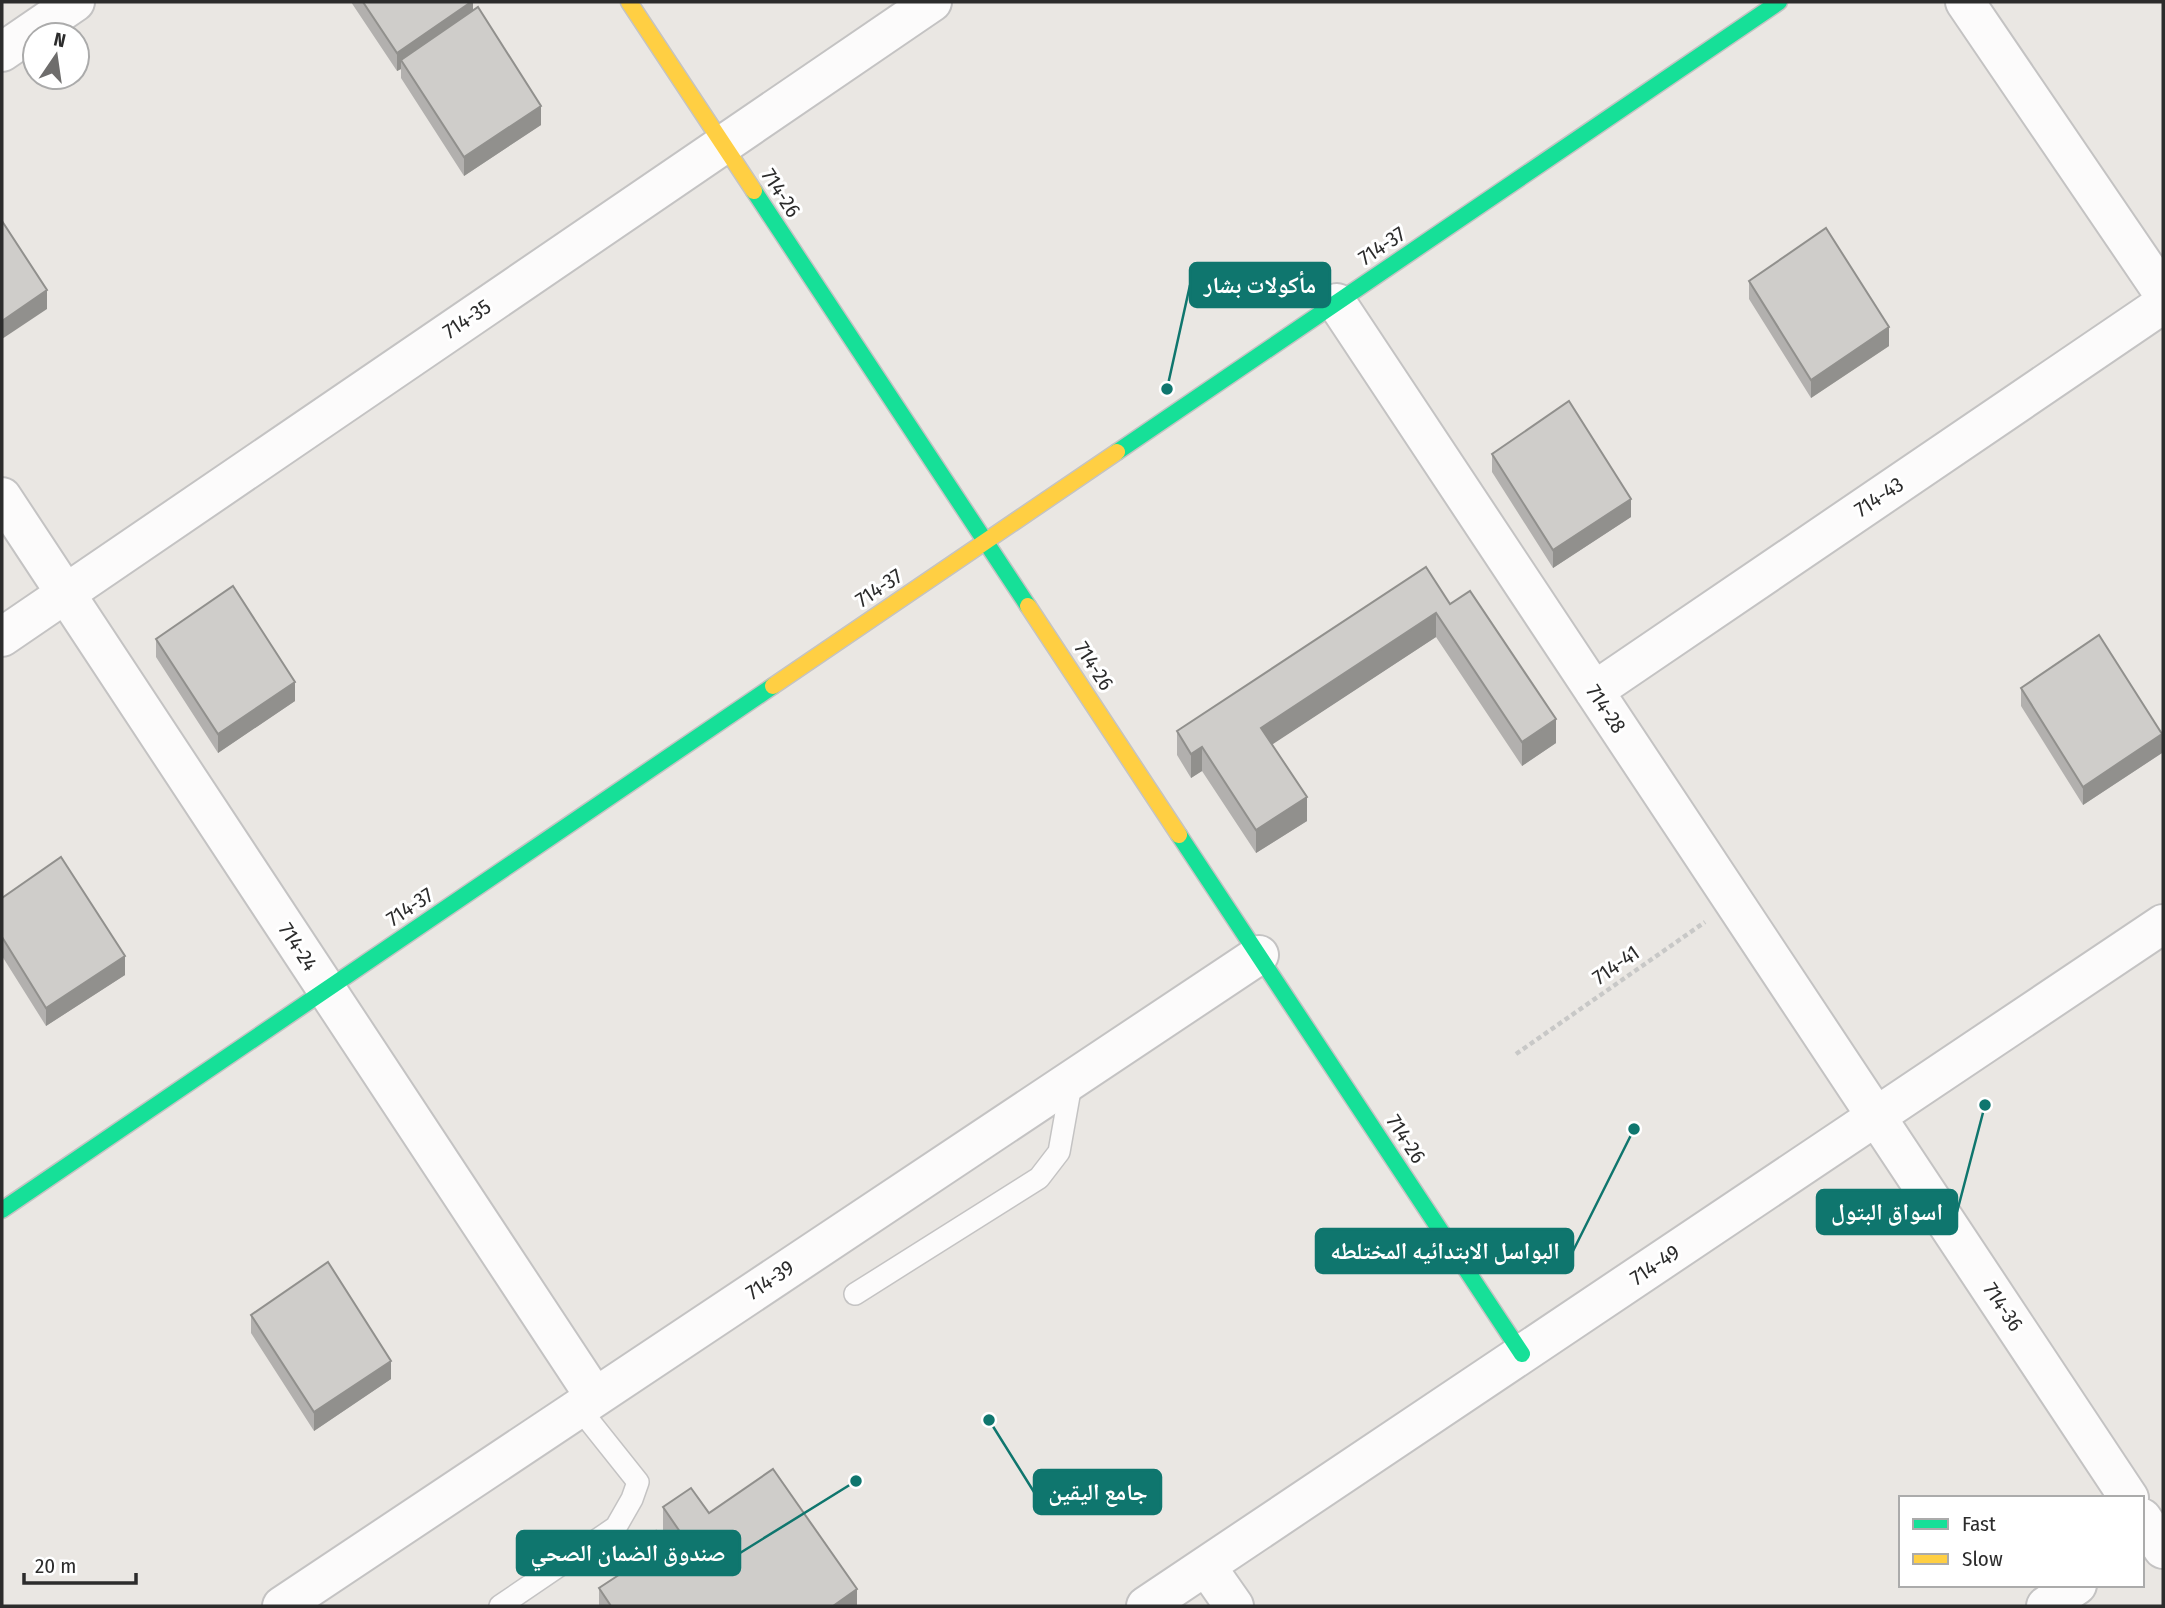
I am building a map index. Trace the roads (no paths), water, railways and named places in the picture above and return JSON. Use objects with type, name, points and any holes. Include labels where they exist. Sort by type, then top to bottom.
[{"type":"street","points":[[2,52],[75,2]]},
{"type":"street","name":"714-26","points":[[629,2],[1522,1354]]},
{"type":"street","name":"714-35","points":[[2,637],[932,2]]},
{"type":"street","name":"714-37","points":[[2,1210],[1779,2]]},
{"type":"street","points":[[1965,2],[2163,293]]},
{"type":"street","name":"714-28","points":[[1337,303],[1876,1116]]},
{"type":"street","name":"714-43","points":[[1594,691],[2163,304]]},
{"type":"street","name":"714-24","points":[[2,497],[326,989],[587,1402]]},
{"type":"street","name":"714-49","points":[[1146,1606],[2163,924]]},
{"type":"street","name":"714-39","points":[[282,1606],[1259,954]]},
{"type":"street","name":"714-36","points":[[1876,1116],[2128,1496]]},
{"type":"street","points":[[1206,1566],[1234,1606]]},
{"type":"street","points":[[2046,1606],[2074,1587]]},
{"type":"lane","points":[[855,1294],[1039,1178],[1059,1152],[1072,1079]]},
{"type":"lane","points":[[500,1606],[616,1527],[632,1499],[638,1482],[587,1402]]},
{"type":"place","name":"مأكولات بشار","points":[[1167,389]]},
{"type":"place","name":"اسواق البتول","points":[[1985,1105]]},
{"type":"place","name":"البواسل الابتدائيه المختلطه","points":[[1634,1129]]},
{"type":"place","name":"جامع اليقين","points":[[989,1420]]},
{"type":"place","name":"صندوق الضمان الصحي","points":[[856,1481]]}]
